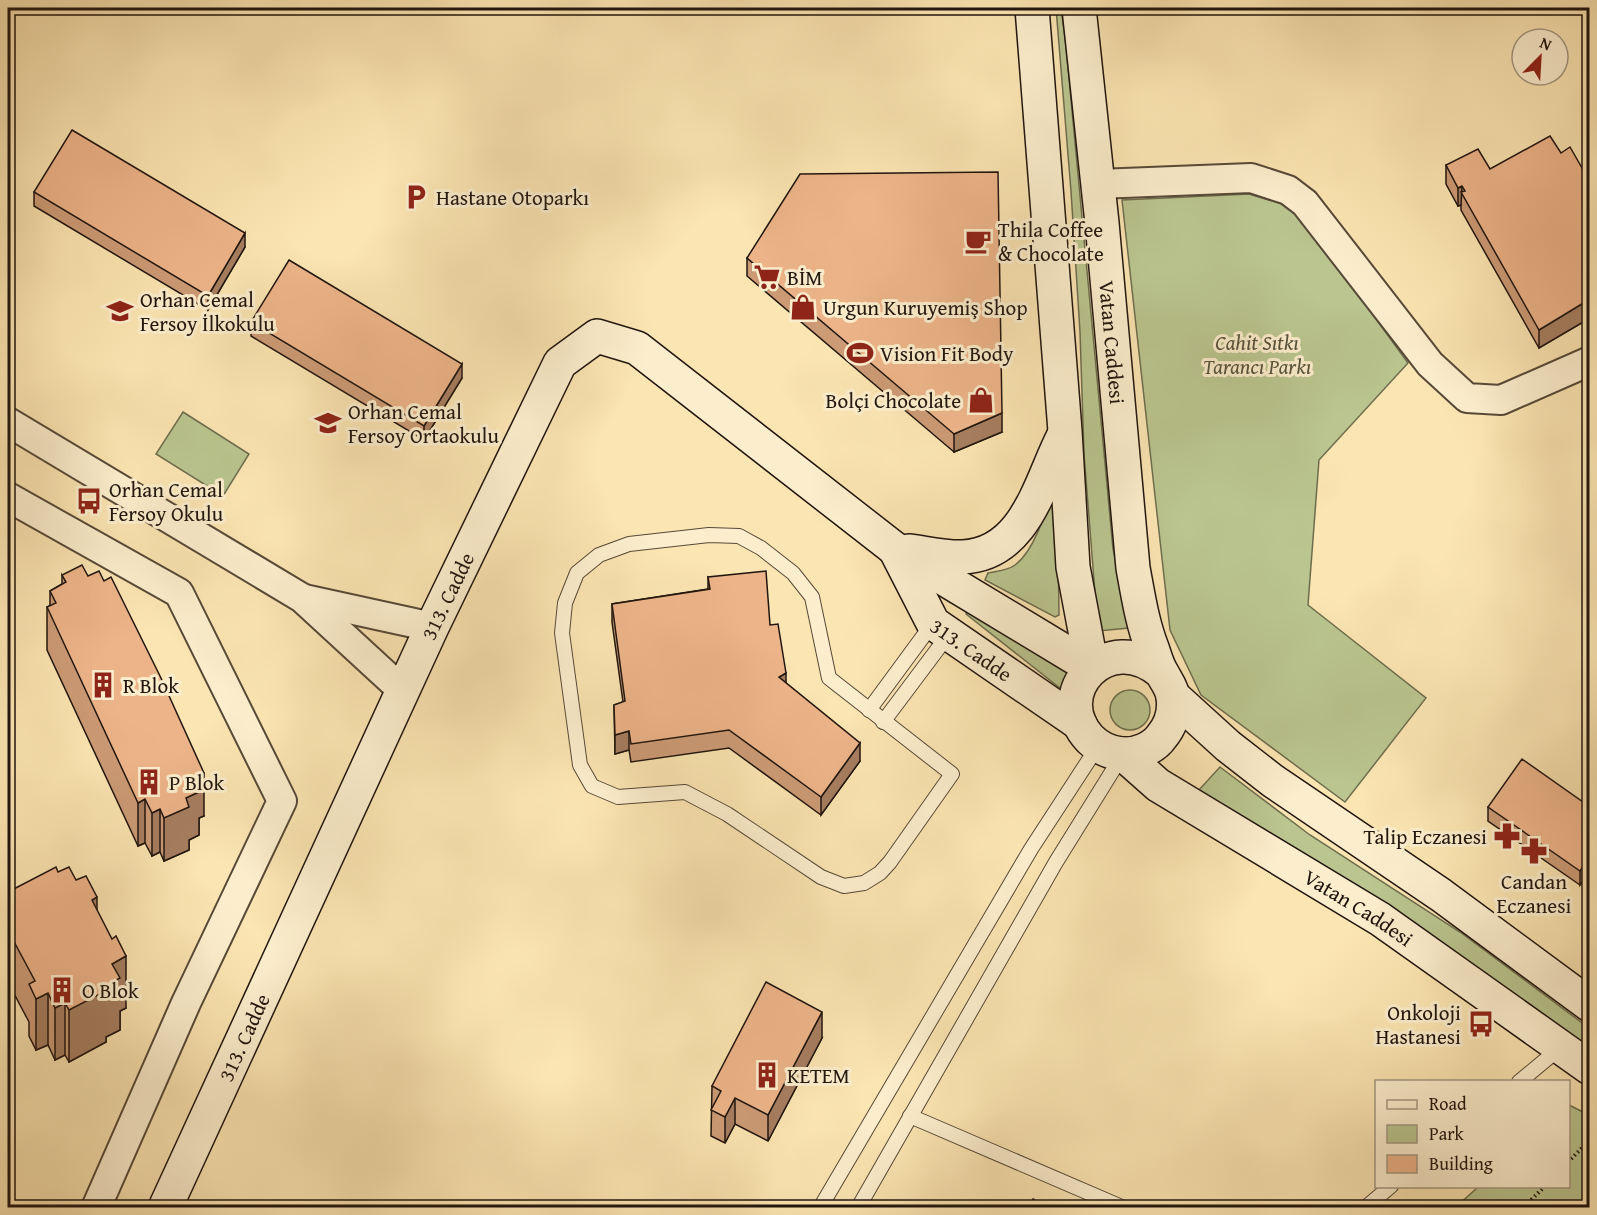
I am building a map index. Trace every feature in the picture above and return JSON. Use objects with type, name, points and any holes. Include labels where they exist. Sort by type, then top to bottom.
[{"type":"main road","points":[[1032,8],[1065,431],[1073,567],[1092,668],[1077,692],[1076,705],[1100,741]]},
{"type":"main road","name":"Vatan Caddesi","points":[[1079,8],[1098,184],[1133,568],[1143,620],[1167,684],[1173,711],[1170,725],[1161,738],[1150,747],[1137,752],[1100,741]]},
{"type":"main road","name":"313. Cadde","points":[[165,1208],[402,690],[560,363],[597,336],[637,348],[895,549],[1092,668]]},
{"type":"main road","points":[[895,549],[964,557],[1003,544],[1028,514],[1065,431]]},
{"type":"main road","name":"313. Cadde","points":[[895,549],[941,628],[1100,741]]},
{"type":"main road","name":"Vatan Caddesi","points":[[1092,668],[1107,659],[1132,657],[1144,660],[1228,746],[1273,781],[1441,895],[1590,1005]]},
{"type":"main road","name":"Vatan Caddesi","points":[[1100,741],[1158,785],[1380,919],[1590,1068]]},
{"type":"street","points":[[1098,184],[1251,178],[1288,190],[1305,203],[1430,364],[1467,398],[1502,400],[1590,361]]},
{"type":"street","points":[[8,422],[302,598],[402,690]]},
{"type":"street","points":[[8,497],[179,593],[282,801],[186,1003],[96,1208]]},
{"type":"street","points":[[302,598],[432,627]]},
{"type":"lane","points":[[709,535],[739,536],[793,573],[812,597],[829,678],[883,722],[952,774],[890,862],[880,873],[864,883],[844,886],[821,877],[727,814],[685,792],[618,797],[592,786],[580,765],[562,633],[565,603],[577,573],[599,555],[629,544],[709,535]]},
{"type":"lane","points":[[869,710],[941,628]]},
{"type":"lane","points":[[883,722],[941,628]]},
{"type":"lane","points":[[858,1208],[1056,862],[1100,741]]},
{"type":"lane","points":[[820,1208],[1031,849],[1100,741]]},
{"type":"lane","points":[[1521,1080],[1561,1047]]},
{"type":"lane","points":[[910,1116],[1124,1208]]},
{"type":"lane","points":[[1365,1208],[1389,1188]]},
{"type":"path","points":[[1570,1161],[1590,1140]]},
{"type":"path","points":[[1523,1208],[1543,1188]]},
{"type":"path","points":[[1528,1208],[1532,1200]]},
{"type":"green space","points":[[1056,8],[1061,8],[1066,46],[1113,549],[1129,628],[1098,631],[1084,454],[1080,332],[1071,191]]},
{"type":"green space","name":"Cahit Sıtkı Tarancı Parkı","points":[[1249,194],[1289,206],[1352,286],[1408,363],[1319,460],[1308,605],[1426,698],[1345,802],[1201,695],[1170,630],[1122,200]]},
{"type":"green space","points":[[183,412],[249,454],[223,496],[156,454]]},
{"type":"green space","points":[[1057,478],[1059,615],[1055,617],[985,580],[988,573],[1012,567],[1023,558],[1041,525]]},
{"type":"green space","points":[[967,610],[1070,662],[1071,687],[1065,692],[966,614]]},
{"type":"green space","points":[[1130,690],[1144,696],[1150,710],[1144,724],[1130,730],[1116,724],[1110,710],[1116,696]]},
{"type":"green space","points":[[1220,767],[1310,835],[1460,932],[1589,1028],[1589,1049],[1198,791]]},
{"type":"green space","points":[[1570,1106],[1589,1115],[1589,1207],[1456,1207],[1477,1188],[1570,1188]]},
{"type":"building","points":[[72,130],[245,233],[208,296],[34,192]]},
{"type":"building","points":[[1550,136],[1561,153],[1570,147],[1590,182],[1590,299],[1539,330],[1461,192],[1465,191],[1462,186],[1458,188],[1446,165],[1478,149],[1490,169]]},
{"type":"building","points":[[998,172],[1002,413],[954,434],[747,258],[800,174]]},
{"type":"building","points":[[289,260],[462,364],[424,426],[251,322]]},
{"type":"building","points":[[82,565],[88,576],[99,571],[104,581],[111,577],[160,676],[204,773],[193,777],[199,792],[186,798],[189,807],[164,818],[160,809],[152,813],[145,799],[138,803],[47,607],[56,603],[50,591],[66,582],[62,575]]},
{"type":"building","points":[[766,571],[770,625],[778,624],[786,673],[779,677],[860,743],[821,797],[729,730],[631,744],[629,731],[615,735],[614,705],[625,701],[612,604],[710,589],[708,577]]},
{"type":"building","points":[[1522,759],[1590,807],[1590,856],[1580,871],[1488,807]]},
{"type":"building","points":[[56,867],[58,872],[69,867],[76,880],[86,876],[97,897],[92,900],[112,939],[116,936],[126,956],[112,964],[120,978],[104,987],[106,991],[69,1010],[65,1003],[55,1008],[48,993],[36,999],[29,984],[35,981],[11,936],[8,938],[8,900],[10,899],[8,892]]},
{"type":"building","name":"KETEM","points":[[766,982],[822,1012],[768,1115],[735,1098],[725,1117],[711,1110],[721,1091],[712,1086]]},
{"type":"building","points":[[8,1187],[13,1199],[8,1202]]},
{"type":"building","points":[[1033,1199],[1047,1208],[1028,1208]]},
{"type":"place","name":"Hastane Otoparkı","points":[[416,197]]},
{"type":"place","name":"Thila Coffee & Chocolate","points":[[978,241]]},
{"type":"place","name":"BİM","points":[[767,277]]},
{"type":"place","name":"Urgun Kuruyemiş Shop","points":[[803,307]]},
{"type":"place","name":"Orhan Cemal Fersoy İlkokulu","points":[[120,311]]},
{"type":"place","name":"Vision Fit Body","points":[[860,353]]},
{"type":"place","name":"Bolçi Chocolate","points":[[981,400]]},
{"type":"place","name":"Orhan Cemal Fersoy Ortaokulu","points":[[328,423]]},
{"type":"place","name":"Orhan Cemal Fersoy Okulu","points":[[89,501]]},
{"type":"place","name":"R Blok","points":[[103,685]]},
{"type":"place","name":"P Blok","points":[[149,782]]},
{"type":"place","name":"Talip Eczanesi","points":[[1507,836]]},
{"type":"place","name":"Candan Eczanesi","points":[[1534,851]]},
{"type":"place","name":"O Blok","points":[[62,990]]},
{"type":"place","name":"Onkoloji Hastanesi","points":[[1481,1024]]},
{"type":"place","name":"KETEM","points":[[767,1075]]}]
